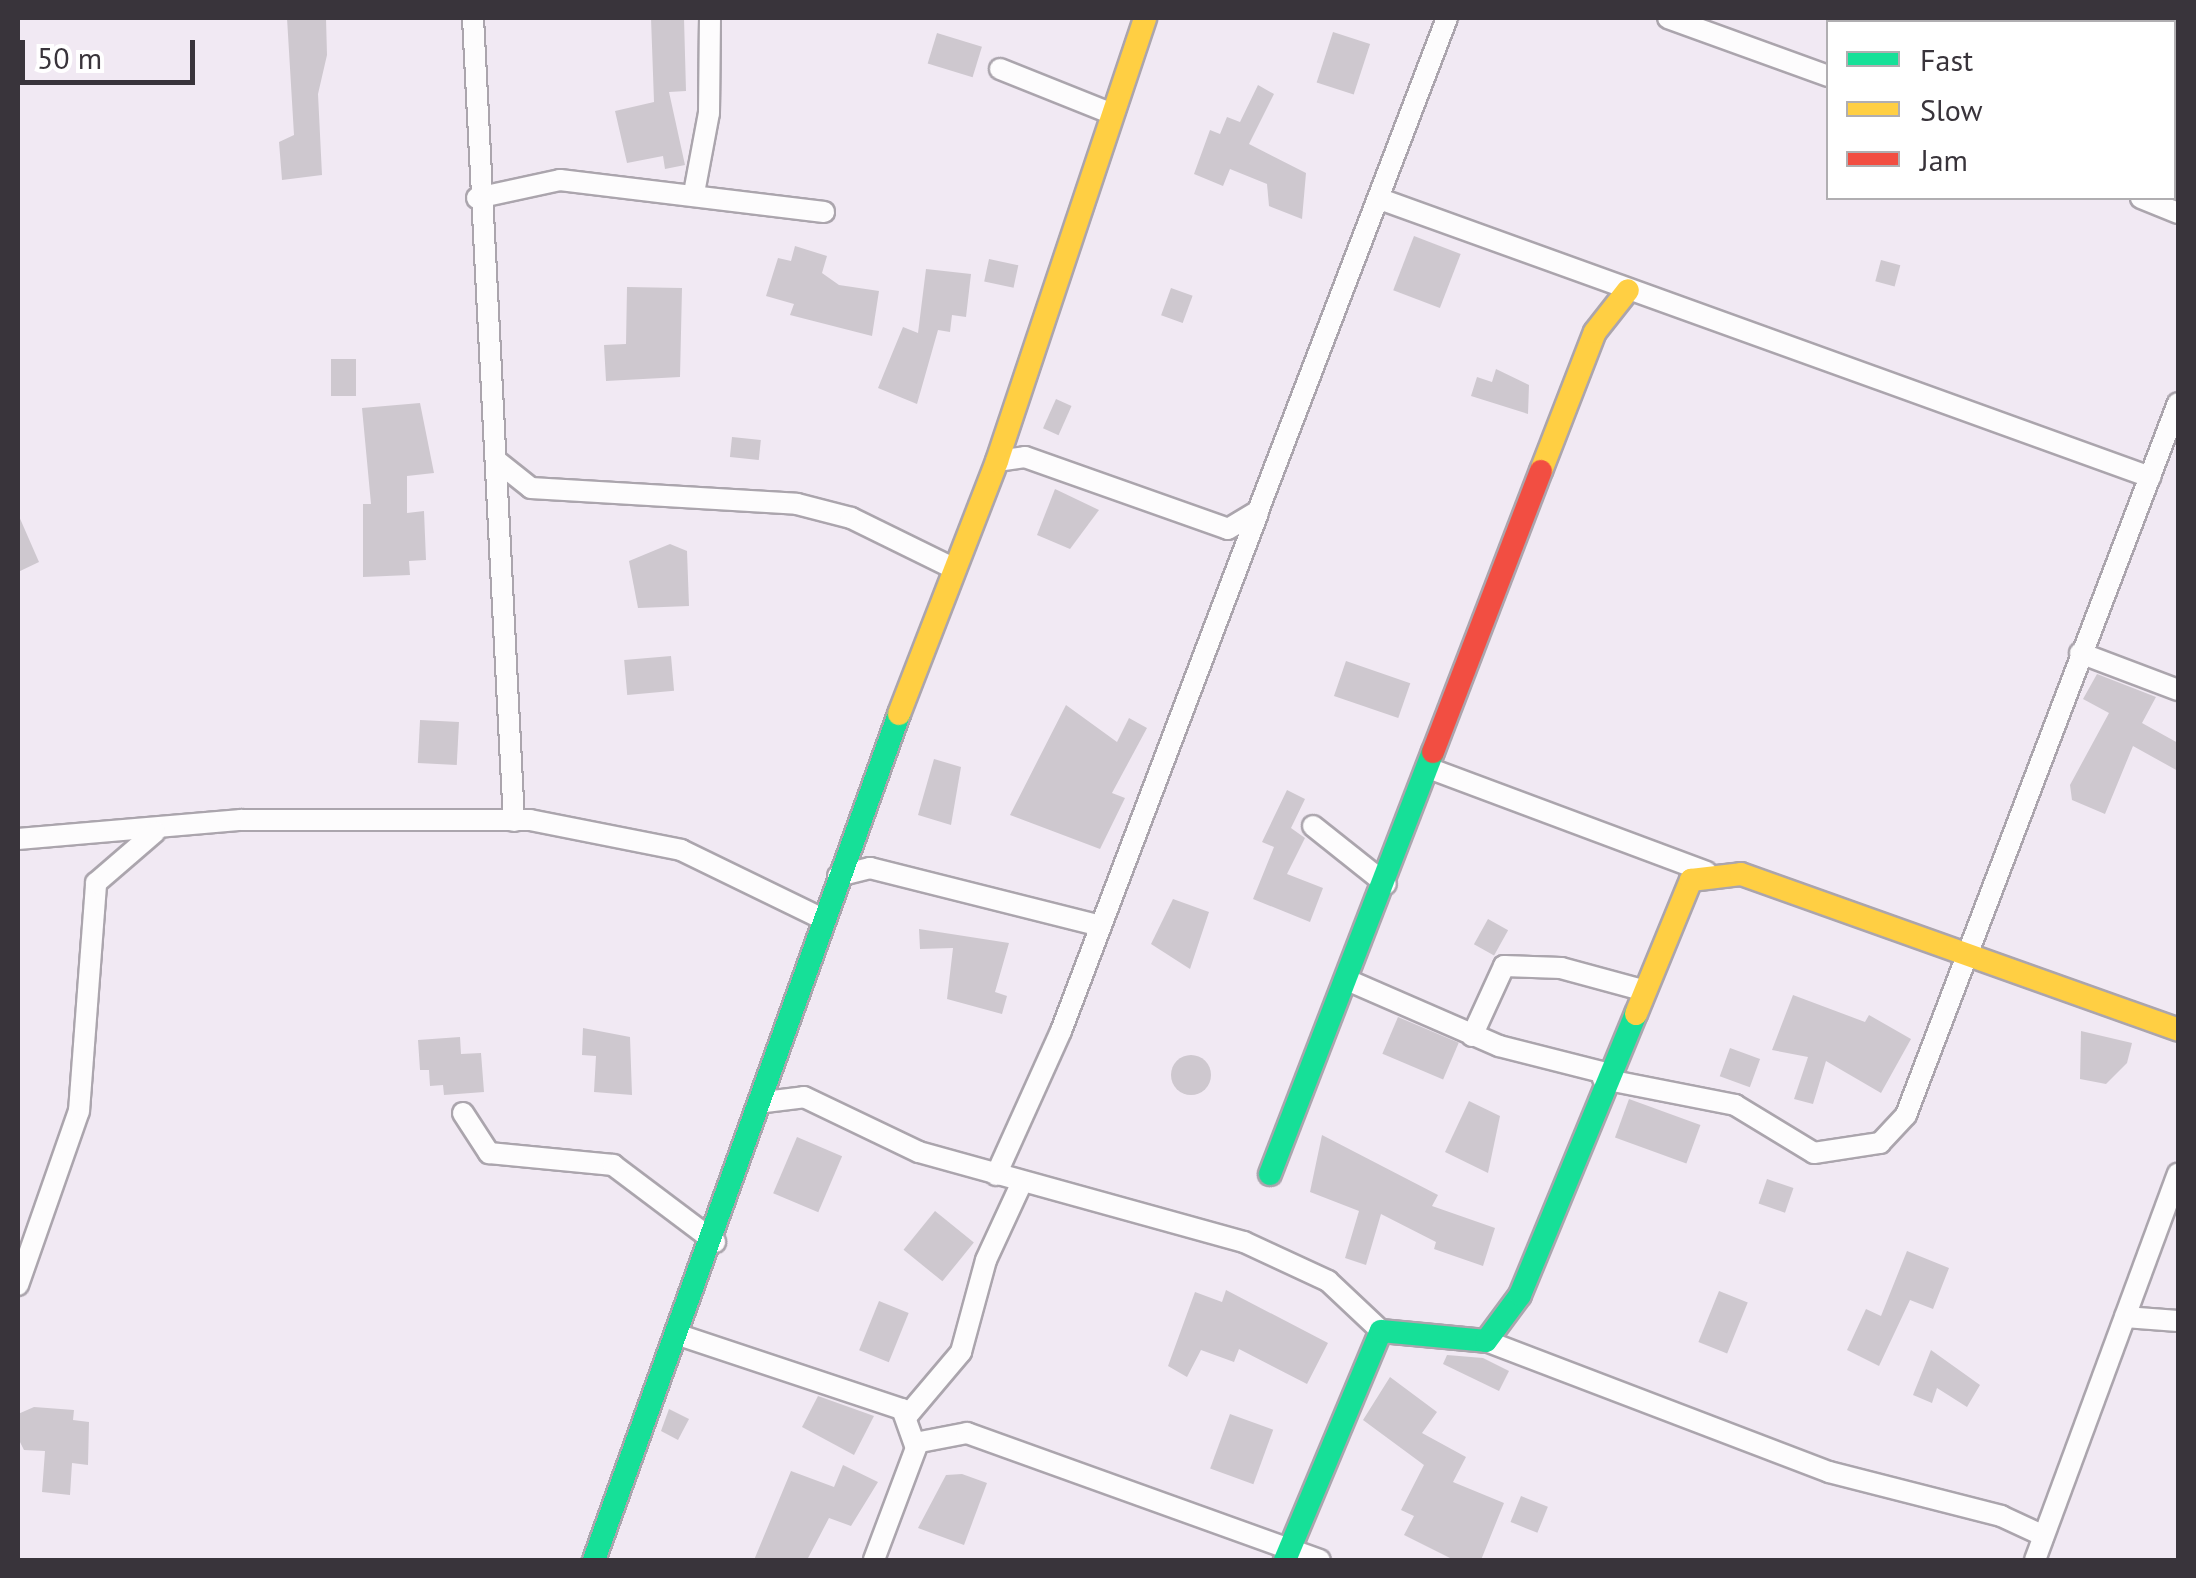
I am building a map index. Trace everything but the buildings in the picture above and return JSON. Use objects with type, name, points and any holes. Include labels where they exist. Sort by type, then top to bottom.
[{"type":"street","points":[[472,18],[477,198],[497,460],[514,821]]},
{"type":"street","points":[[694,193],[710,113],[710,18]]},
{"type":"street","points":[[594,1560],[716,1242],[765,1102],[821,918],[997,462],[1110,113],[1145,18]]},
{"type":"street","points":[[996,1175],[1102,926],[1447,18]]},
{"type":"street","points":[[1668,18],[1826,75]]},
{"type":"street","points":[[1000,69],[1110,113]]},
{"type":"street","points":[[477,198],[560,180],[694,193],[824,212]]},
{"type":"street","points":[[1380,199],[2150,477]]},
{"type":"street","points":[[2146,200],[2178,213]]},
{"type":"street","points":[[1270,1174],[1432,770],[1595,332],[1628,290]]},
{"type":"street","points":[[1346,980],[1472,1036],[1604,1076],[1735,1106],[1814,1153],[1880,1143],[1906,1115],[2178,403]]},
{"type":"street","points":[[997,462],[1026,456],[1228,529],[1258,511]]},
{"type":"street","points":[[497,460],[532,488],[797,504],[851,518],[955,569]]},
{"type":"street","points":[[2080,654],[2178,690]]},
{"type":"street","points":[[1432,770],[1706,872],[1741,874],[1966,950],[2178,1030]]},
{"type":"street","points":[[18,839],[158,829],[514,821],[681,850],[821,918]]},
{"type":"street","points":[[1313,826],[1386,884]]},
{"type":"street","points":[[18,1285],[21,1253],[80,1111],[96,883],[158,829]]},
{"type":"street","points":[[838,876],[870,868],[1102,926]]},
{"type":"street","points":[[1486,1341],[1528,1278],[1604,1076],[1681,894],[1706,872]]},
{"type":"street","points":[[1472,1036],[1504,966],[1561,968],[1642,990]]},
{"type":"street","points":[[765,1102],[804,1097],[919,1152],[1244,1242],[1328,1282],[1382,1331],[1486,1341],[1829,1472],[2001,1516],[2044,1536]]},
{"type":"street","points":[[462,1112],[489,1153],[613,1165],[716,1242]]},
{"type":"street","points":[[2034,1560],[2178,1174]]},
{"type":"street","points":[[907,1416],[961,1352],[986,1260],[1022,1182]]},
{"type":"street","points":[[2125,1317],[2178,1321]]},
{"type":"street","points":[[1286,1555],[1382,1331]]},
{"type":"street","points":[[682,1336],[907,1416]]},
{"type":"street","points":[[874,1560],[916,1443],[907,1416]]},
{"type":"street","points":[[916,1443],[966,1433],[1286,1555],[1320,1560]]},
{"type":"traffic: fast","points":[[594,1560],[899,714]]},
{"type":"traffic: fast","points":[[1270,1174],[1433,752]]},
{"type":"traffic: fast","points":[[1285,1560],[1381,1331],[1486,1341],[1520,1295],[1636,1014]]},
{"type":"traffic: slow","points":[[899,714],[997,461],[1145,18]]},
{"type":"traffic: slow","points":[[1541,471],[1595,332],[1628,290]]},
{"type":"traffic: slow","points":[[1636,1014],[1691,880],[1741,874],[2178,1030]]},
{"type":"traffic: jam","points":[[1433,752],[1541,471]]}]
